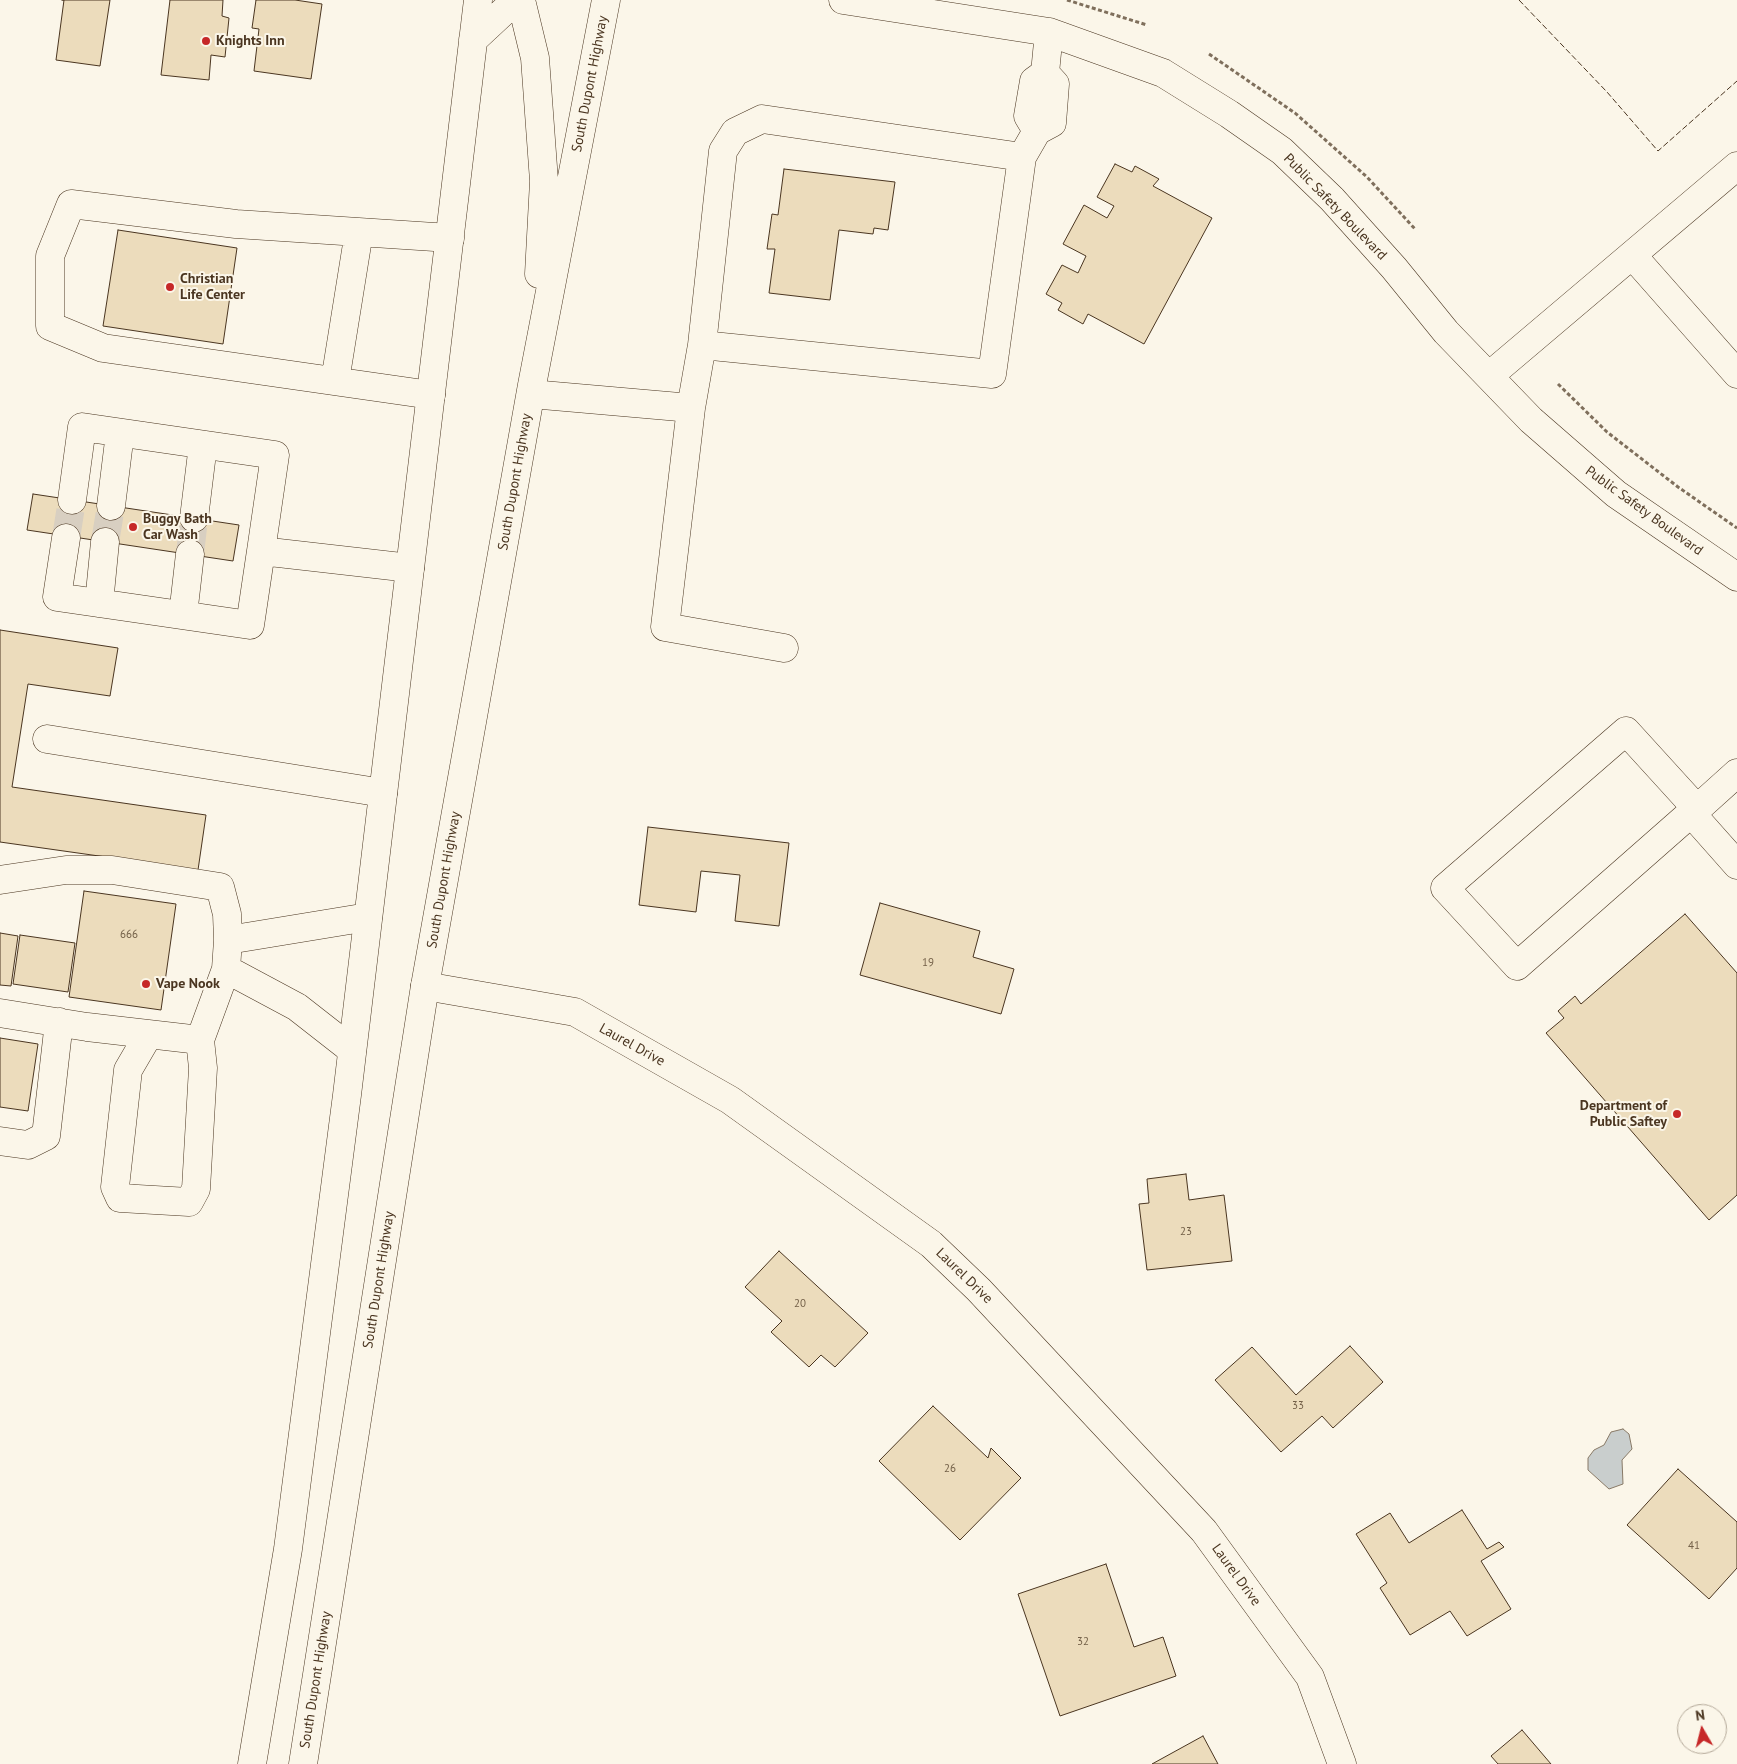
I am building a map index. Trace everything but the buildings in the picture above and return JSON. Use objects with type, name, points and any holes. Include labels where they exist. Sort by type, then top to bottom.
[{"type":"main road","points":[[252,1764],[288,1549],[352,1050],[478,0]]},
{"type":"main road","points":[[473,40],[516,0]]},
{"type":"main road","points":[[521,0],[535,58],[544,181],[532,390],[690,408]]},
{"type":"main road","name":"South Dupont Highway","points":[[303,1764],[425,986],[532,390],[606,0]]},
{"type":"main road","name":"Public Safety Boulevard","points":[[842,0],[1049,32],[1163,73],[1229,114],[1282,151],[1332,199],[1394,268],[1446,332],[1531,420],[1578,463],[1616,494],[1737,577]]},
{"type":"main road","points":[[702,345],[992,374],[1022,156],[1037,131],[1028,116],[1034,81],[1045,72],[1049,32]]},
{"type":"main road","points":[[784,648],[665,628],[690,408],[702,345],[723,151],[735,132],[762,120],[1022,156]]},
{"type":"main road","points":[[1489,376],[1737,166]]},
{"type":"main road","points":[[431,395],[103,348],[50,326],[50,256],[70,204],[236,224],[450,238]]},
{"type":"main road","points":[[335,381],[359,232]]},
{"type":"main road","points":[[1633,256],[1737,374]]},
{"type":"main road","points":[[66,538],[57,597],[250,625],[276,455],[82,428],[72,500]]},
{"type":"main road","points":[[111,506],[120,433]]},
{"type":"main road","points":[[194,518],[203,445]]},
{"type":"main road","points":[[99,603],[105,542]]},
{"type":"main road","points":[[261,551],[410,568]]},
{"type":"main road","points":[[183,615],[190,554]]},
{"type":"main road","points":[[1737,773],[1694,811],[1517,966],[1445,888],[1626,731],[1694,811],[1737,866]]},
{"type":"main road","points":[[47,739],[383,793]]},
{"type":"main road","points":[[0,880],[66,870],[112,870],[220,888],[227,914],[226,969],[200,1040],[203,1068],[196,1189],[189,1202],[120,1198],[115,1187],[128,1070],[148,1034]]},
{"type":"main road","points":[[228,940],[368,917]]},
{"type":"main road","points":[[226,969],[297,1007],[352,1050]]},
{"type":"main road","name":"Laurel Drive","points":[[425,986],[575,1012],[730,1100],[931,1244],[979,1290],[1204,1531],[1310,1677],[1342,1764]]},
{"type":"main road","points":[[0,1013],[200,1040]]},
{"type":"main road","points":[[0,1141],[28,1145],[46,1136],[59,1022]]},
{"type":"path","points":[[1067,0],[1146,25]]},
{"type":"path","points":[[1558,384],[1607,432],[1678,488],[1737,528]]},
{"type":"shaded area","points":[[1623,1429],[1629,1434],[1632,1449],[1622,1460],[1623,1484],[1609,1489],[1588,1470],[1588,1458],[1594,1450],[1604,1445],[1611,1432]]},
{"type":"tunnel","points":[[66,538],[72,500]]},
{"type":"tunnel","points":[[105,542],[111,506]]},
{"type":"tunnel","points":[[190,554],[194,518]]},
{"type":"fence","points":[[1519,0],[1607,92],[1658,151],[1737,81]]},
{"type":"place","name":"Knights Inn","points":[[206,41]]},
{"type":"place","name":"Christian Life Center","points":[[170,287]]},
{"type":"place","name":"Buggy Bath Car Wash","points":[[133,527]]},
{"type":"place","name":"Vape Nook","points":[[146,984]]},
{"type":"place","name":"Department of Public Saftey","points":[[1677,1114]]}]
